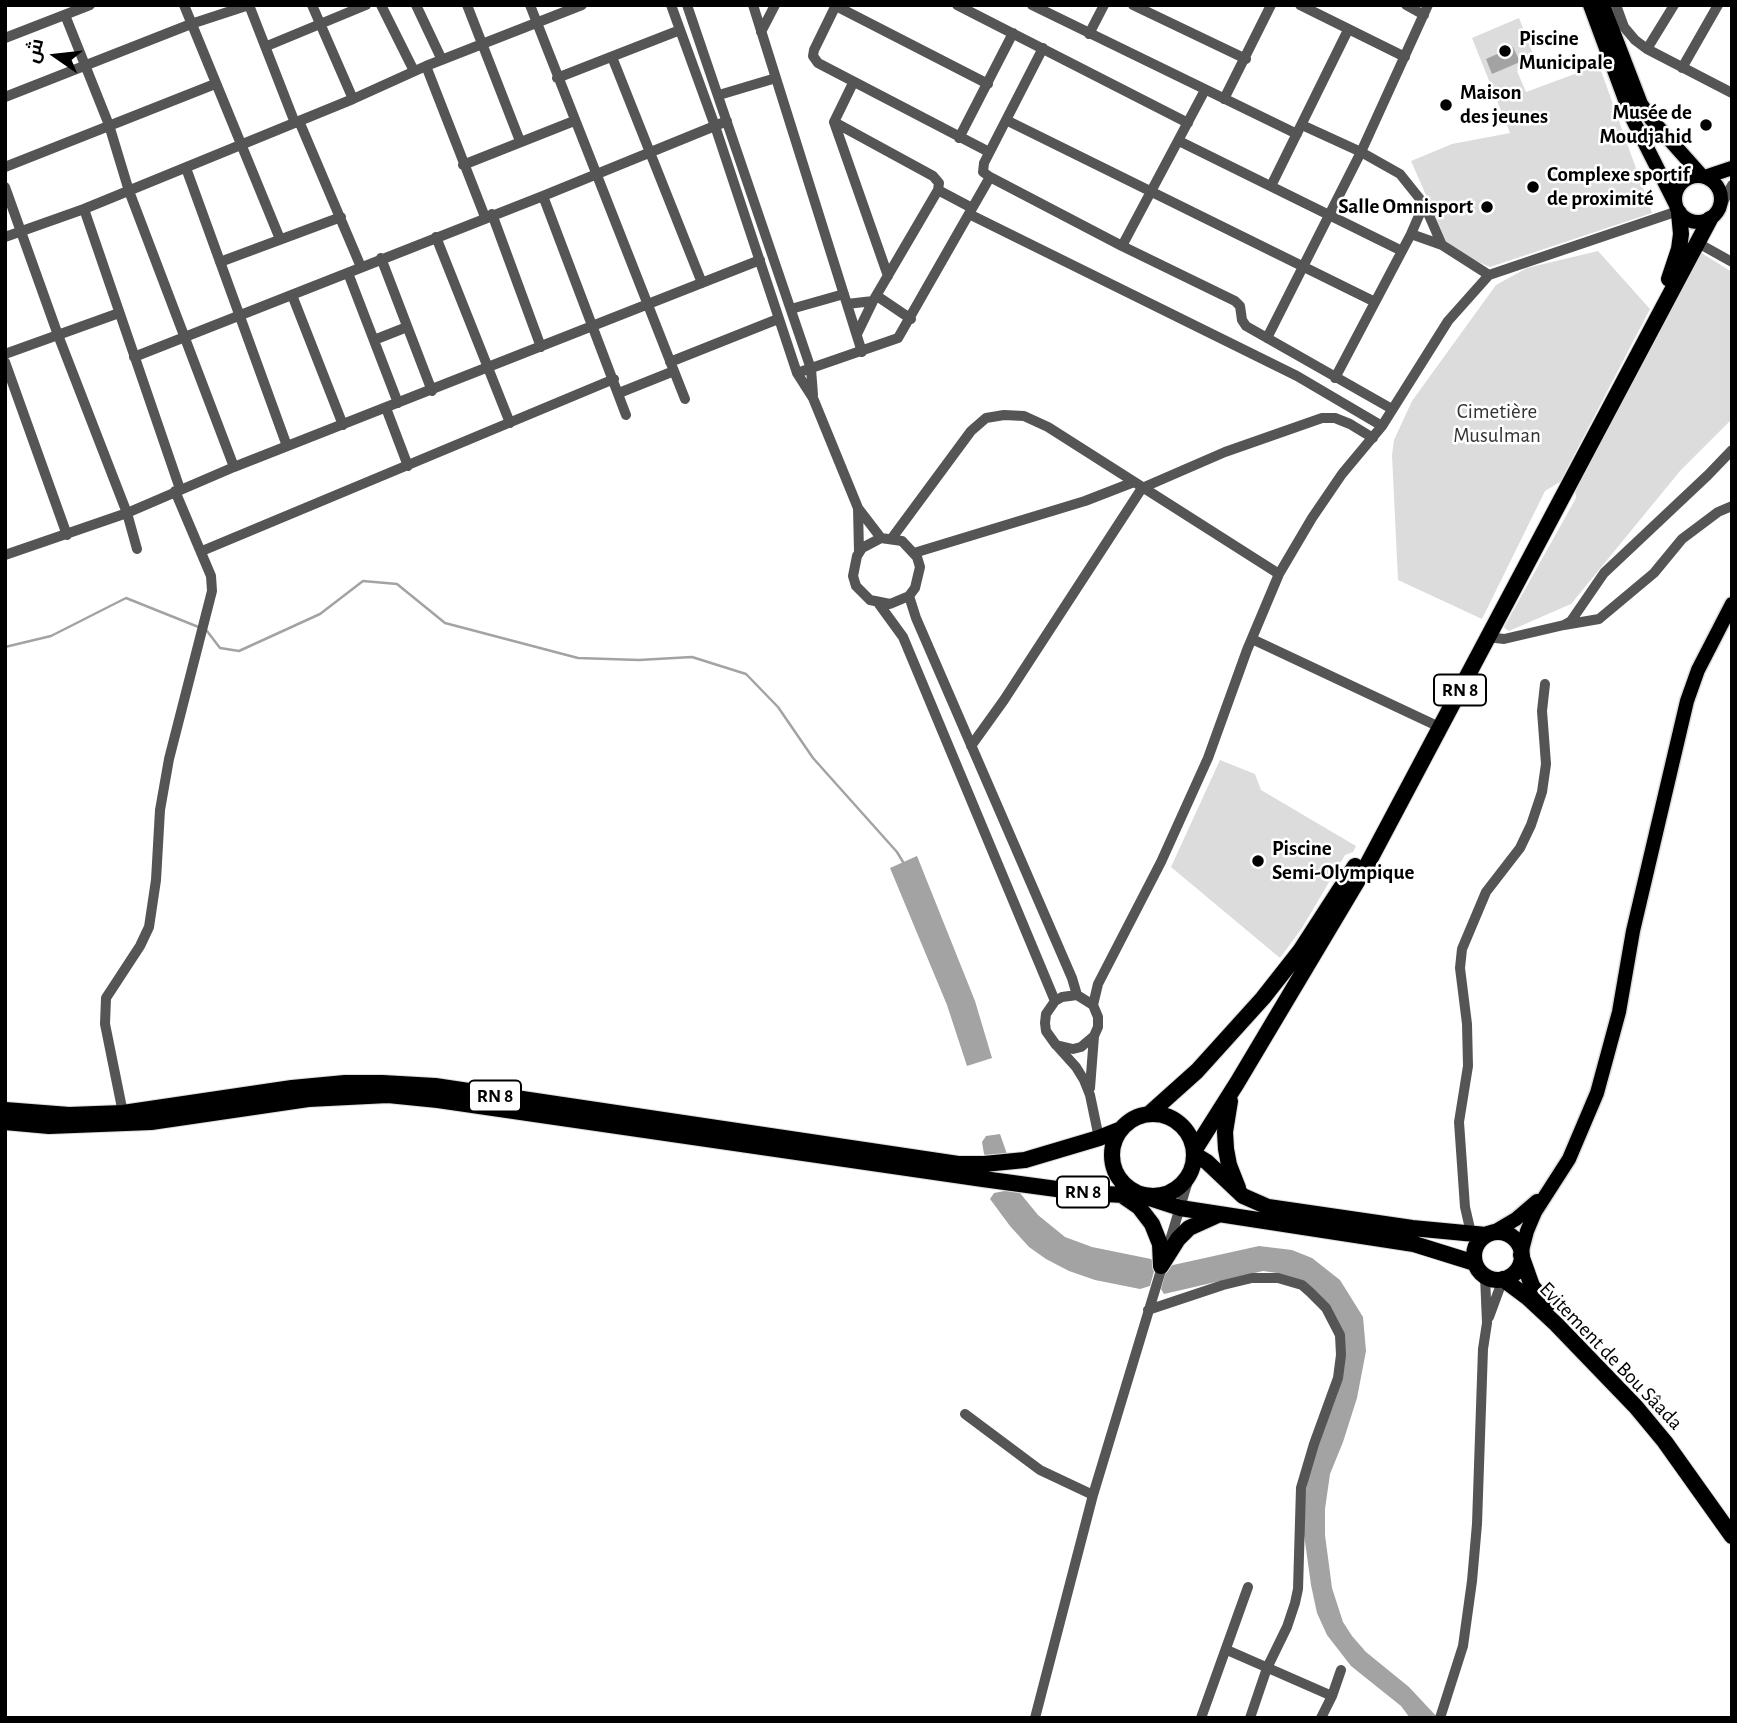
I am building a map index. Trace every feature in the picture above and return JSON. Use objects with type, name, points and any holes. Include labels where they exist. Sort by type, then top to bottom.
[{"type":"highway","name":"RN 8","points":[[1149,1114],[1197,1071],[1226,1040],[1300,950],[1360,858],[1668,280],[1679,249],[1681,234],[1677,209]]},
{"type":"highway","name":"RN 8","points":[[1194,1152],[1367,865],[1698,243],[1720,211]]},
{"type":"highway","name":"RN 8","points":[[5,1110],[69,1115],[123,1113],[292,1088],[345,1083],[435,1086],[958,1164],[1023,1183],[1076,1191],[1143,1196]]},
{"type":"highway","points":[[1237,1083],[1227,1115],[1226,1149],[1235,1181],[1243,1196]]},
{"type":"highway","name":"RN 8","points":[[5,1122],[49,1126],[151,1122],[308,1099],[388,1095],[983,1172],[1119,1130]]},
{"type":"highway","points":[[1143,1196],[1171,1193],[1186,1180],[1191,1171],[1194,1152],[1191,1138],[1184,1127],[1174,1119],[1162,1115],[1149,1114],[1132,1119],[1119,1130],[1111,1152],[1112,1164],[1123,1184],[1132,1192],[1143,1196],[1180,1208],[1415,1244],[1480,1269],[1493,1279],[1503,1279],[1516,1271],[1521,1254],[1515,1239],[1509,1235],[1412,1228],[1268,1207],[1243,1196],[1194,1152]]},
{"type":"highway","points":[[1121,1195],[1139,1207],[1152,1224],[1160,1244],[1161,1266]]},
{"type":"highway","points":[[1161,1266],[1178,1239],[1189,1228],[1222,1213]]},
{"type":"highway","points":[[1480,1269],[1476,1247],[1484,1233]]},
{"type":"highway","name":"Evitement de Bou Sâada","points":[[1521,1254],[1532,1286],[1542,1300],[1646,1405],[1732,1518]]},
{"type":"highway","name":"Evitement de Bou Sâada","points":[[1503,1279],[1556,1324],[1636,1407],[1665,1441],[1732,1536]]},
{"type":"main road","points":[[1590,5],[1631,116],[1677,209],[1695,223],[1720,211],[1721,193],[1718,186],[1703,176],[1651,120],[1642,104],[1603,5]]},
{"type":"main road","points":[[1677,209],[1675,196],[1681,183],[1693,176],[1732,168]]},
{"type":"main road","points":[[1521,1254],[1527,1231],[1546,1193],[1569,1159],[1597,1093],[1619,1012],[1633,931],[1687,701],[1698,670],[1732,604]]},
{"type":"main road","points":[[1484,1233],[1517,1219],[1546,1193]]},
{"type":"street","points":[[5,38],[90,5]]},
{"type":"street","points":[[184,5],[280,239]]},
{"type":"street","points":[[5,97],[191,24],[249,5],[297,122],[362,267]]},
{"type":"street","points":[[312,5],[353,99]]},
{"type":"street","points":[[267,47],[366,5]]},
{"type":"street","points":[[381,5],[414,71]]},
{"type":"street","points":[[416,5],[442,60]]},
{"type":"street","points":[[467,5],[520,141]]},
{"type":"street","points":[[530,5],[685,398]]},
{"type":"street","points":[[5,237],[129,191],[426,66],[582,5]]},
{"type":"street","points":[[671,5],[715,126],[797,373],[813,398],[858,508],[859,552]]},
{"type":"street","points":[[687,5],[811,369],[813,398]]},
{"type":"street","points":[[761,32],[775,5]]},
{"type":"street","points":[[988,84],[836,5],[813,55],[818,63],[853,83],[989,152]]},
{"type":"street","points":[[957,5],[1188,123]]},
{"type":"street","points":[[1032,5],[1224,99],[1361,152],[1400,174],[1424,204],[1442,245]]},
{"type":"street","points":[[1089,34],[1104,5]]},
{"type":"street","points":[[1133,5],[1245,59]]},
{"type":"street","points":[[1224,99],[1271,5]]},
{"type":"street","points":[[1300,5],[1405,57]]},
{"type":"street","points":[[1267,338],[1361,152],[1426,10],[1406,5]]},
{"type":"street","points":[[1616,5],[1624,27],[1635,40],[1647,49],[1732,93]]},
{"type":"street","points":[[1647,49],[1674,5]]},
{"type":"street","points":[[1682,68],[1718,5]]},
{"type":"street","points":[[755,6],[862,352]]},
{"type":"street","points":[[65,15],[109,125],[129,191],[234,467]]},
{"type":"street","points":[[557,78],[680,30]]},
{"type":"street","points":[[1271,186],[1348,30]]},
{"type":"street","points":[[959,138],[1013,33]]},
{"type":"street","points":[[1043,48],[989,152],[983,169],[985,174],[1122,246],[1235,301],[1240,306],[1242,320],[1246,326],[1392,409]]},
{"type":"street","points":[[612,57],[702,283]]},
{"type":"street","points":[[426,66],[463,165],[488,216],[541,347]]},
{"type":"street","points":[[719,95],[776,78]]},
{"type":"street","points":[[853,83],[834,122],[888,276]]},
{"type":"street","points":[[5,167],[215,84]]},
{"type":"street","points":[[1122,246],[1205,90]]},
{"type":"street","points":[[1006,120],[1375,302]]},
{"type":"street","points":[[463,165],[575,121]]},
{"type":"street","points":[[134,357],[727,121]]},
{"type":"street","points":[[834,122],[933,176],[939,183],[938,190],[857,334]]},
{"type":"street","points":[[1179,141],[1402,251]]},
{"type":"street","points":[[186,168],[287,446]]},
{"type":"street","points":[[797,373],[898,338],[990,177]]},
{"type":"street","points":[[1720,211],[1732,185]]},
{"type":"street","points":[[5,187],[138,549]]},
{"type":"street","points":[[938,190],[970,211],[1297,376],[1382,426]]},
{"type":"street","points":[[543,196],[626,415]]},
{"type":"street","points":[[1335,378],[1412,234],[1424,204]]},
{"type":"street","points":[[84,209],[178,490],[211,576],[212,591],[164,785],[149,927],[140,946],[111,988],[104,1009],[108,1047],[123,1113]]},
{"type":"street","points":[[1093,1005],[1098,984],[1161,862],[1208,758],[1279,574],[1312,518],[1342,474],[1382,426],[1448,321],[1489,275],[1677,209]]},
{"type":"street","points":[[220,262],[341,217]]},
{"type":"street","points":[[1412,234],[1442,245],[1489,275]]},
{"type":"street","points":[[436,237],[510,423]]},
{"type":"street","points":[[1698,243],[1732,262]]},
{"type":"street","points":[[381,258],[432,391]]},
{"type":"street","points":[[5,555],[127,513],[234,467],[760,260]]},
{"type":"street","points":[[348,273],[398,403]]},
{"type":"street","points":[[292,295],[343,425]]},
{"type":"street","points":[[791,310],[846,299],[875,298],[911,319]]},
{"type":"street","points":[[5,355],[119,313]]},
{"type":"street","points":[[619,393],[778,319]]},
{"type":"street","points":[[374,340],[407,327]]},
{"type":"street","points":[[5,362],[66,535]]},
{"type":"street","points":[[202,551],[614,379]]},
{"type":"street","points":[[386,408],[408,466]]},
{"type":"street","points":[[887,538],[971,431],[986,418],[1024,416],[1048,427],[1279,574]]},
{"type":"street","points":[[914,553],[1138,485],[1322,418],[1335,418],[1373,438]]},
{"type":"street","points":[[1564,625],[1571,621],[1604,573],[1732,450]]},
{"type":"street","points":[[971,746],[1017,680],[1138,485]]},
{"type":"street","points":[[1488,637],[1504,639],[1600,619],[1654,573],[1682,539],[1718,512],[1732,506]]},
{"type":"street","points":[[858,508],[887,538]]},
{"type":"street","points":[[879,604],[890,604],[909,596],[919,578],[920,567],[914,553],[902,541],[887,538],[871,541],[859,552],[853,566],[856,586],[862,594],[879,604],[903,637],[1055,1001]]},
{"type":"street","points":[[909,596],[1077,995]]},
{"type":"street","points":[[1252,639],[1433,724]]},
{"type":"street","points":[[1484,1233],[1465,1207],[1460,1122],[1468,1066],[1467,1024],[1460,968],[1462,949],[1486,892],[1520,848],[1542,792],[1546,764],[1542,711],[1545,684]]},
{"type":"street","points":[[1090,1095],[1098,1017],[1093,1005],[1077,995],[1062,997],[1049,1007],[1046,1031],[1076,1067],[1090,1095],[1099,1138]]},
{"type":"street","points":[[1056,1045],[1073,1049],[1081,1047],[1094,1036]]},
{"type":"street","points":[[1035,1718],[1093,1495],[1191,1171]]},
{"type":"street","points":[[1480,1269],[1487,1323]]},
{"type":"street","points":[[1148,1310],[1223,1285],[1252,1278],[1278,1278],[1301,1285],[1310,1292],[1326,1308],[1340,1335],[1338,1378],[1301,1488],[1298,1589],[1295,1603],[1287,1627],[1267,1668],[1250,1718]]},
{"type":"street","points":[[1442,1714],[1463,1646],[1477,1524],[1483,1349],[1487,1323],[1503,1279]]},
{"type":"street","points":[[965,1414],[1040,1469],[1093,1495]]},
{"type":"street","points":[[1201,1718],[1248,1587]]},
{"type":"street","points":[[1227,1650],[1332,1696]]},
{"type":"street","points":[[1321,1718],[1341,1670]]},
{"type":"green space","name":"Complexe sportif de proximité","points":[[1519,18],[1537,64],[1517,71],[1526,92],[1599,65],[1652,213],[1490,267],[1450,250],[1411,161],[1452,144],[1510,133],[1472,38]]},
{"type":"green space","name":"Cimetière Musulman","points":[[1598,251],[1650,309],[1560,482],[1545,491],[1482,619],[1398,580],[1392,455],[1394,440],[1412,401],[1496,285],[1527,268]]},
{"type":"green space","name":"Cimetière Musulman","points":[[1700,252],[1732,272],[1732,419],[1680,471],[1571,604],[1509,631],[1504,627],[1576,498],[1574,481]]},
{"type":"green space","name":"Piscine Semi-Olympique","points":[[1220,760],[1255,774],[1261,790],[1356,846],[1353,852],[1345,855],[1302,928],[1280,958],[1171,867]]},
{"type":"shaded area","points":[[1513,47],[1520,62],[1492,74],[1486,59]]},
{"type":"shaded area","points":[[917,856],[975,1001],[992,1058],[967,1066],[947,1005],[890,868]]},
{"type":"shaded area","points":[[1000,1134],[1007,1154],[987,1157],[982,1142],[986,1136]]},
{"type":"shaded area","points":[[1015,1189],[1038,1215],[1065,1237],[1092,1247],[1151,1259],[1156,1264],[1150,1286],[1140,1289],[1095,1280],[1069,1271],[1029,1247],[990,1199],[994,1193]]},
{"type":"shaded area","points":[[1259,1246],[1292,1250],[1312,1258],[1340,1280],[1363,1317],[1366,1351],[1357,1398],[1330,1474],[1325,1509],[1325,1535],[1332,1588],[1343,1622],[1352,1636],[1366,1652],[1409,1687],[1438,1718],[1410,1718],[1401,1706],[1351,1666],[1327,1635],[1317,1613],[1303,1527],[1304,1500],[1311,1464],[1337,1395],[1343,1367],[1326,1302],[1277,1273],[1263,1271],[1164,1294],[1161,1289],[1167,1268],[1173,1265]]},
{"type":"waterway","points":[[207,631],[220,648],[239,651],[320,614],[363,581],[397,584],[445,623],[578,658],[639,660],[692,657],[746,674],[778,707],[813,758],[903,862]]},
{"type":"waterway","points":[[5,647],[51,636],[126,598],[201,628]]},
{"type":"place","name":"Piscine Municipale","points":[[1505,51]]},
{"type":"place","name":"Maison des jeunes","points":[[1446,105]]},
{"type":"place","name":"Musée de Moudjahid","points":[[1706,125]]},
{"type":"place","name":"Complexe sportif de proximité","points":[[1533,187]]},
{"type":"place","name":"Salle Omnisport","points":[[1487,207]]},
{"type":"place","name":"Piscine Semi-Olympique","points":[[1258,861]]}]
